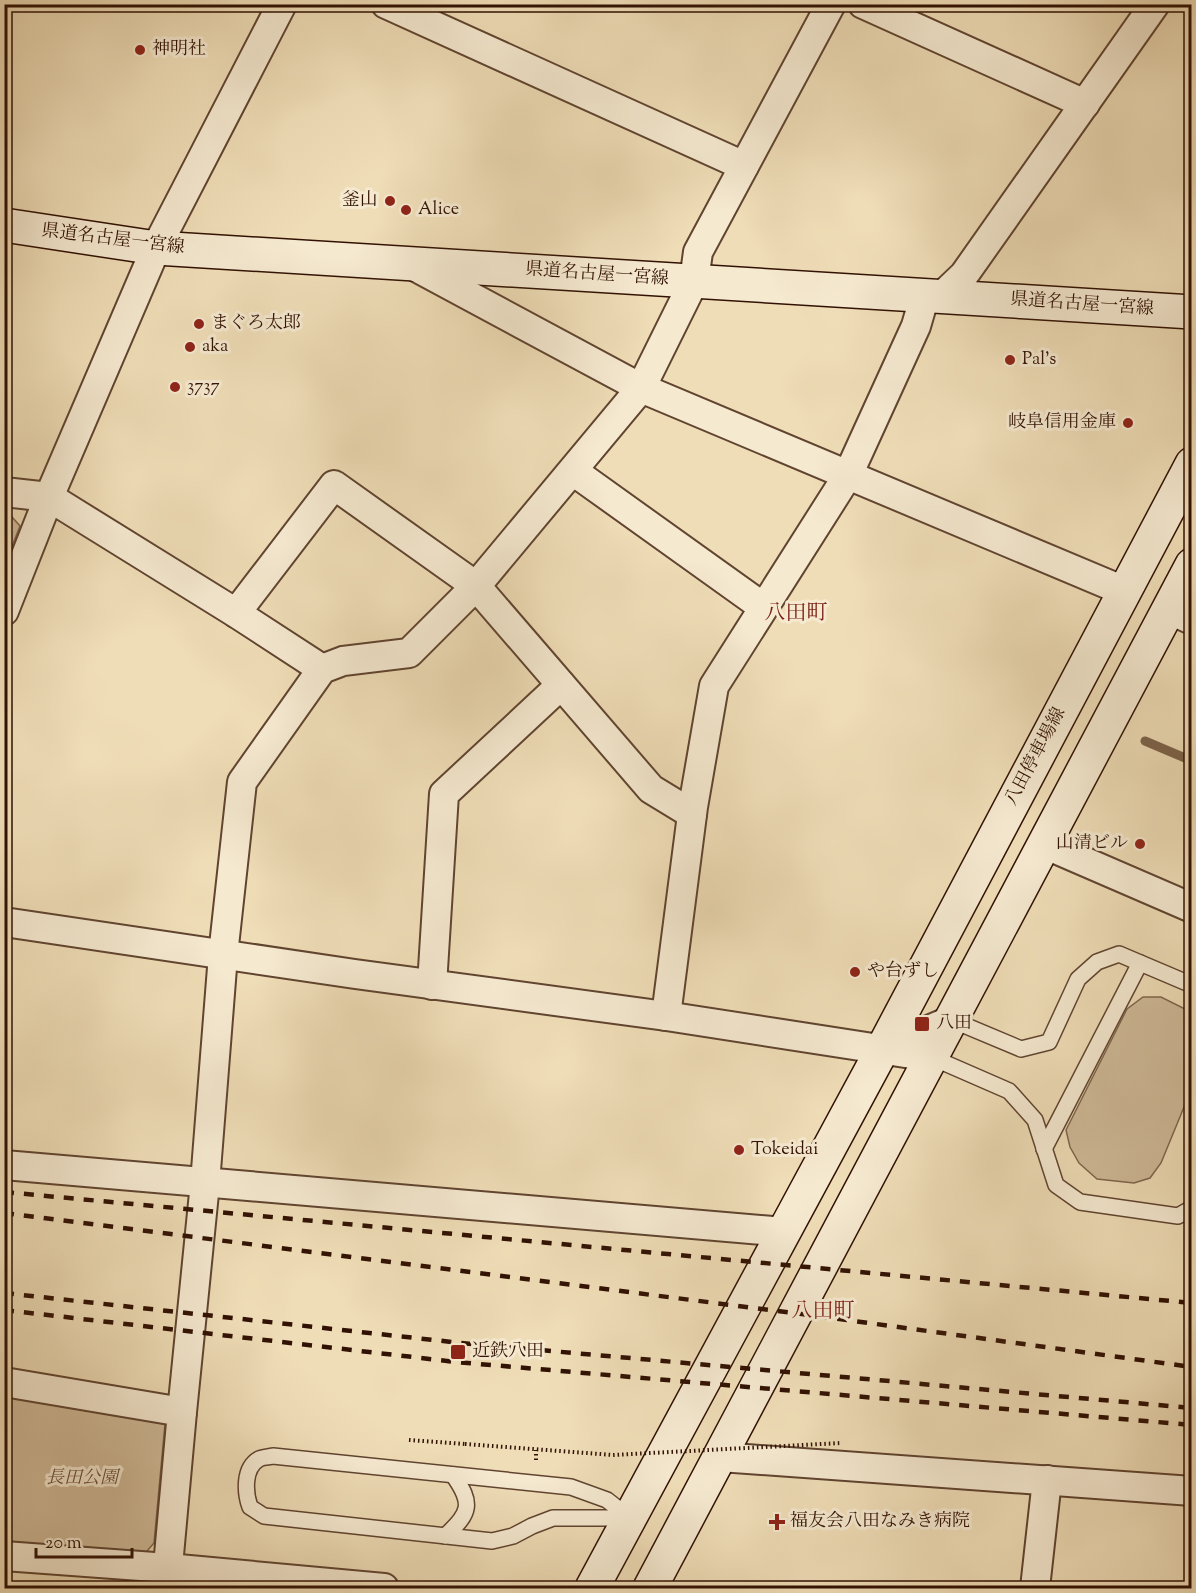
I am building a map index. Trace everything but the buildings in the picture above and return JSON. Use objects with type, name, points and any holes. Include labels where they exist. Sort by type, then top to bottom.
[{"type":"main road","name":"県道名古屋一宮線","points":[[4,225],[156,248],[1191,312]]},
{"type":"main road","name":"八田停車場線","points":[[592,1588],[882,1050],[1191,464]]},
{"type":"main road","points":[[650,1588],[1044,844],[1180,614],[1191,565]]},
{"type":"street","points":[[4,610],[49,497],[156,248],[282,4]]},
{"type":"street","points":[[386,4],[744,166]]},
{"type":"street","points":[[167,1578],[205,1183],[223,955],[242,782],[322,669],[343,661],[409,653],[476,586],[641,388],[694,281],[698,252],[831,4]]},
{"type":"street","points":[[863,4],[1086,104]]},
{"type":"street","points":[[666,1016],[692,814],[714,686],[848,475],[916,326],[934,296],[964,275],[1155,4]]},
{"type":"street","points":[[409,263],[641,388],[1124,591]]},
{"type":"street","points":[[573,471],[763,607]]},
{"type":"street","points":[[236,613],[334,485],[476,586],[651,789],[692,814]]},
{"type":"street","points":[[4,492],[49,497],[322,669]]},
{"type":"street","points":[[432,985],[444,794],[561,685]]},
{"type":"street","points":[[1044,844],[1191,908]]},
{"type":"street","points":[[4,922],[432,985],[666,1016],[931,1057]]},
{"type":"street","points":[[882,1050],[952,1020]]},
{"type":"street","points":[[4,1165],[784,1232]]},
{"type":"street","points":[[4,1382],[182,1412]]},
{"type":"street","points":[[720,1456],[1191,1491]]},
{"type":"street","points":[[1035,1588],[1047,1480]]},
{"type":"street","points":[[4,1556],[167,1578],[384,1588]]},
{"type":"lane","points":[[952,1020],[1021,1049],[1049,1042],[1078,979],[1097,962],[1119,954],[1191,985]]},
{"type":"lane","points":[[1044,1149],[1140,963]]},
{"type":"lane","points":[[931,1057],[1009,1091],[1035,1120],[1056,1185],[1080,1202],[1178,1216],[1191,1208]]},
{"type":"lane","points":[[273,1456],[571,1487],[607,1500],[630,1518],[553,1518],[513,1536],[492,1541],[264,1516],[250,1507],[245,1494],[249,1469],[259,1459],[273,1456]]},
{"type":"lane","points":[[445,1536],[461,1522],[467,1508],[465,1492],[453,1475]]},
{"type":"path","points":[[409,1440],[613,1455],[841,1443]]},
{"type":"green space","points":[[5,516],[12,517],[20,526],[5,564]]},
{"type":"green space","points":[[1143,997],[1161,997],[1191,1012],[1191,1090],[1161,1163],[1150,1178],[1134,1183],[1097,1179],[1079,1163],[1070,1147],[1066,1130],[1127,1009]]},
{"type":"green space","name":"長田公園","points":[[5,1396],[157,1418],[165,1424],[154,1543],[142,1557],[5,1543]]},
{"type":"waterway","points":[[1145,741],[1192,761]]},
{"type":"railway","points":[[4,1192],[1192,1303]]},
{"type":"railway","points":[[4,1213],[810,1315],[1192,1367]]},
{"type":"railway","points":[[4,1293],[461,1343],[1192,1408]]},
{"type":"railway","points":[[4,1310],[456,1362],[1192,1425]]},
{"type":"place","name":"神明社","points":[[140,50]]},
{"type":"place","name":"釜山","points":[[390,201]]},
{"type":"place","name":"Alice","points":[[406,210]]},
{"type":"place","name":"まぐろ太郎","points":[[199,324]]},
{"type":"place","name":"aka","points":[[190,347]]},
{"type":"place","name":"Pal's","points":[[1010,360]]},
{"type":"place","name":"3737","points":[[175,387]]},
{"type":"place","name":"岐阜信用金庫","points":[[1128,423]]},
{"type":"place","name":"山清ビル","points":[[1140,844]]},
{"type":"place","name":"や台ずし","points":[[855,972]]},
{"type":"place","name":"八田","points":[[922,1024]]},
{"type":"place","name":"Tokeidai","points":[[739,1150]]},
{"type":"place","name":"近鉄八田","points":[[458,1352]]},
{"type":"place","name":"福友会八田なみき病院","points":[[777,1522]]},
{"type":"district","name":"八田町","points":[[796,614]]},
{"type":"district","name":"八田町","points":[[823,1312]]}]
